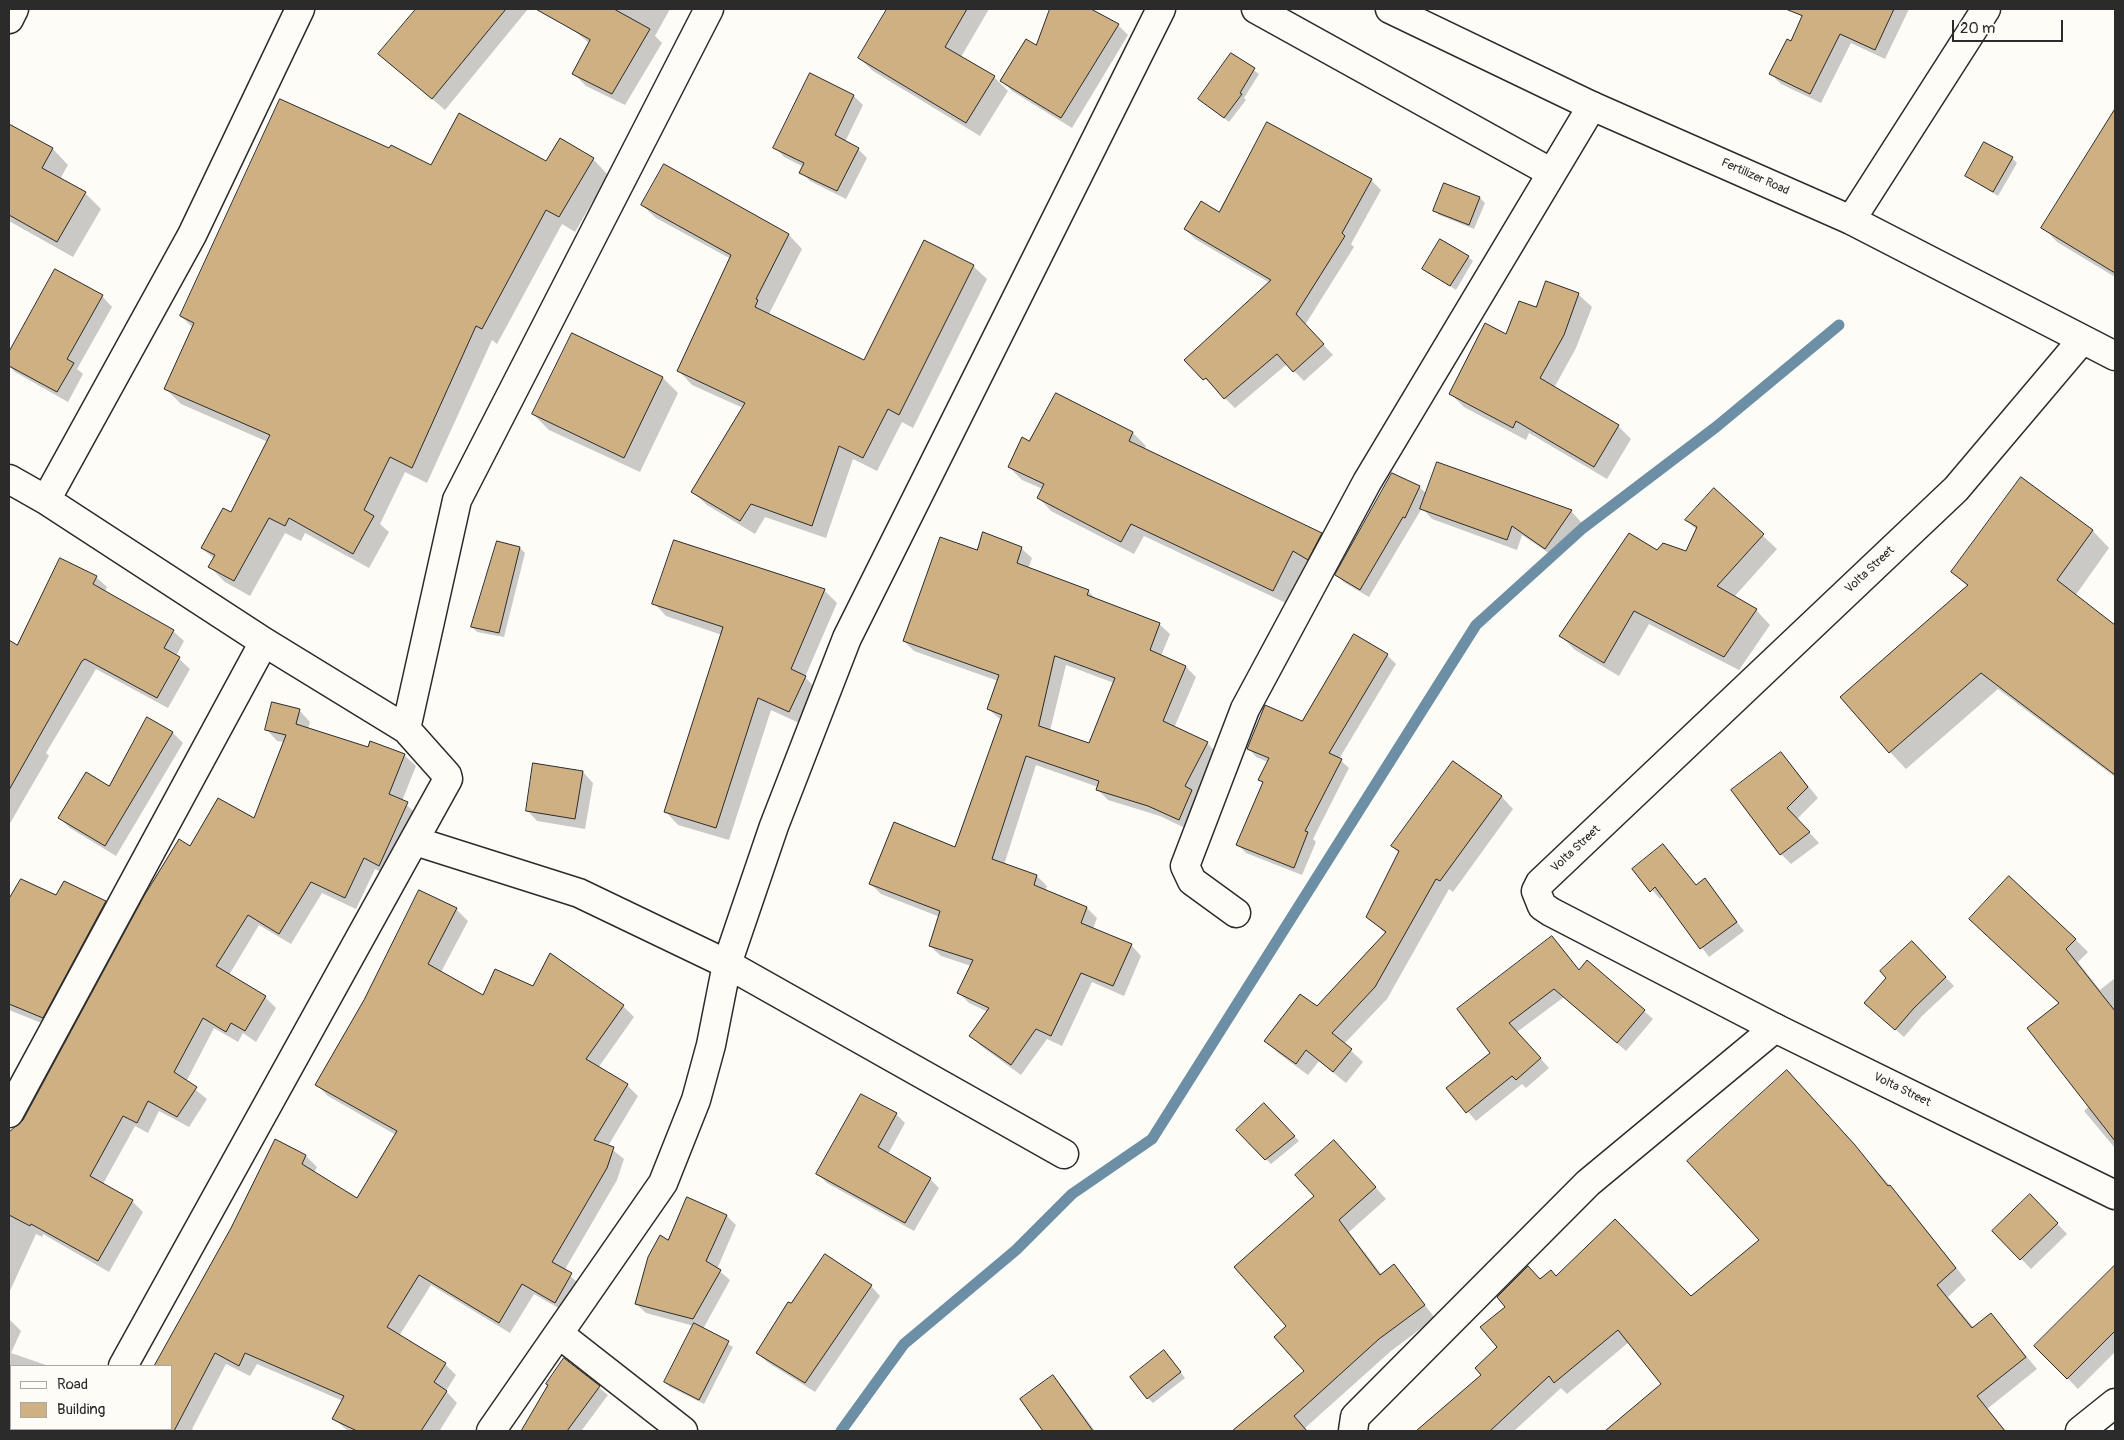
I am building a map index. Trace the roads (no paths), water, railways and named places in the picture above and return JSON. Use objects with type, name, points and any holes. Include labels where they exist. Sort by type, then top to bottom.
[{"type":"street","points":[[9,19],[14,9]]},
{"type":"street","points":[[46,500],[192,235],[300,9]]},
{"type":"street","points":[[406,729],[457,500],[709,9]]},
{"type":"street","points":[[491,1431],[663,1183],[696,1100],[711,1045],[727,964],[774,826],[847,638],[1161,9]]},
{"type":"street","points":[[1256,9],[1552,173]]},
{"type":"street","name":"Fertilizer Road","points":[[1390,9],[1592,106],[1851,220],[2115,356]]},
{"type":"street","points":[[1851,220],[1986,9]]},
{"type":"street","points":[[1236,913],[1192,882],[1185,866],[1196,831],[1245,709],[1368,482],[1592,106]]},
{"type":"street","name":"Volta Street","points":[[2082,340],[1956,489],[1554,870],[1536,890],[1542,906],[1774,1028],[2115,1195]]},
{"type":"street","points":[[9,479],[46,500],[264,642],[406,729],[447,775],[448,780],[124,1365]]},
{"type":"street","points":[[9,1113],[264,642]]},
{"type":"street","points":[[415,841],[514,870],[579,893],[727,964],[1064,1154]]},
{"type":"street","points":[[1353,1431],[1355,1417],[1588,1183],[1774,1028]]},
{"type":"street","points":[[559,1334],[683,1431]]},
{"type":"street","points":[[2080,1431],[2115,1403]]},
{"type":"waterway","points":[[841,1431],[904,1344],[1016,1250],[1072,1194],[1152,1139],[1476,625],[1583,528],[1716,427],[1839,325]]}]
